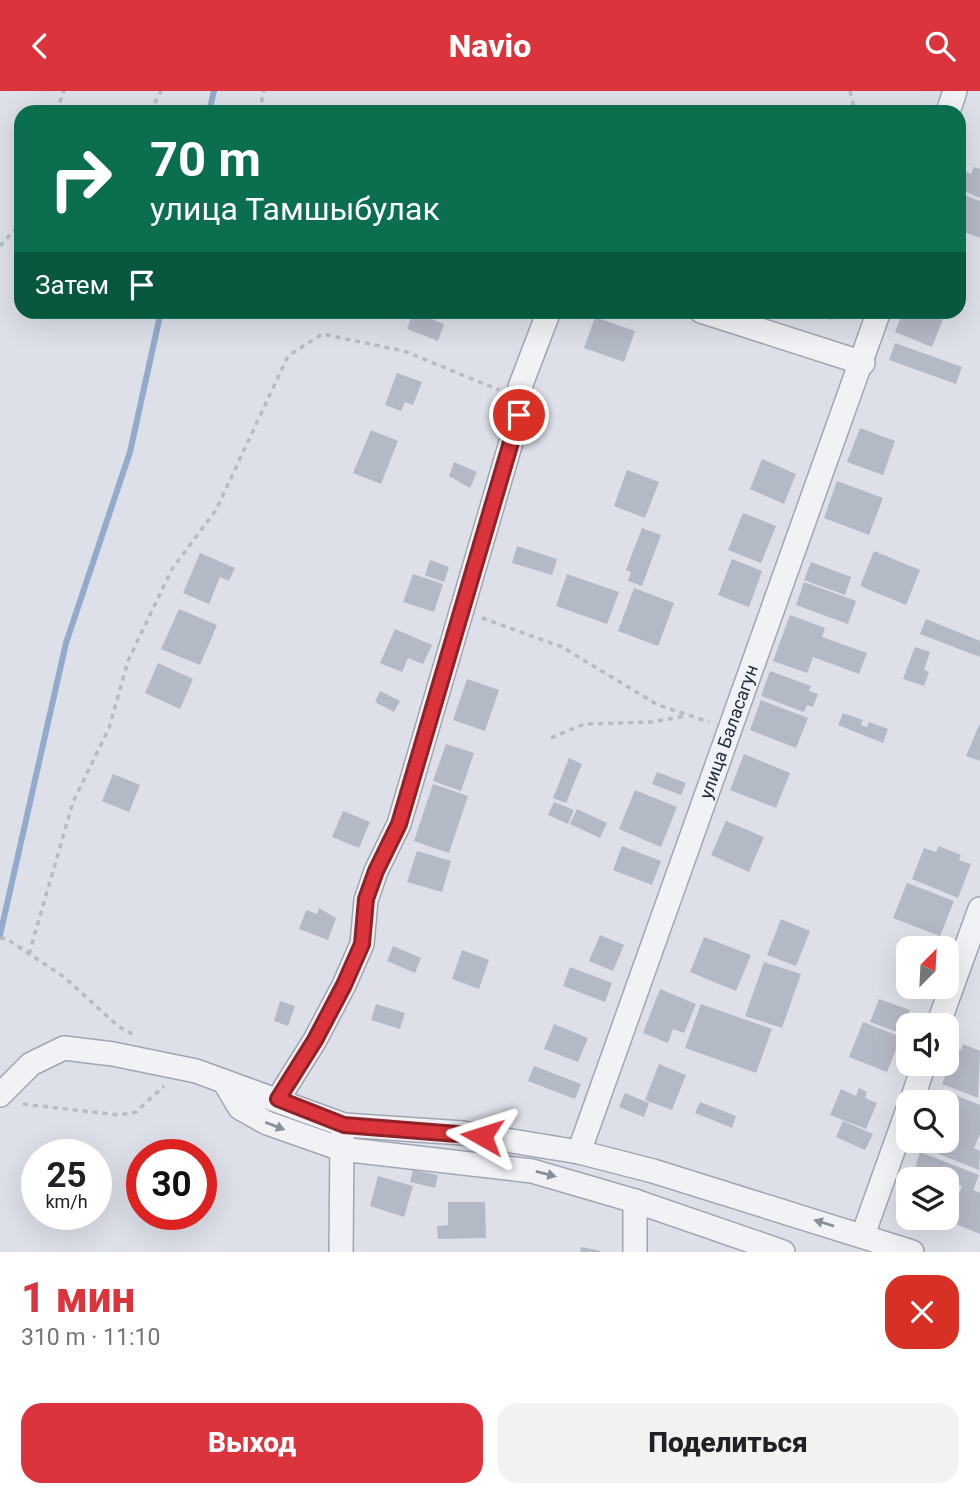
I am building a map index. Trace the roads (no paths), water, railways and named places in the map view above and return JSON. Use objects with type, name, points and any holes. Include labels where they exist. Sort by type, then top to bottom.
[{"type":"street","points":[[278,1099],[315,1040],[362,944],[366,899],[376,871],[399,824],[519,415],[520,387],[546,319]]},
{"type":"street","points":[[726,319],[863,363]]},
{"type":"street","name":"улица Баласагун","points":[[579,1152],[877,319]]},
{"type":"street","points":[[942,1013],[980,908]]},
{"type":"street","points":[[7,1099],[31,1064],[64,1048],[113,1054],[196,1071],[344,1125],[463,1133],[579,1152],[653,1171],[912,1252]]},
{"type":"street","points":[[225,1083],[240,1108],[267,1123],[341,1149],[532,1171],[635,1201],[783,1252]]},
{"type":"street","points":[[341,1252],[341,1149],[344,1125]]},
{"type":"street","points":[[863,1235],[896,1143]]},
{"type":"street","points":[[635,1201],[635,1252]]},
{"type":"waterway","points":[[211,105],[214,91]]},
{"type":"waterway","points":[[0,935],[66,643],[130,452],[159,319]]}]
